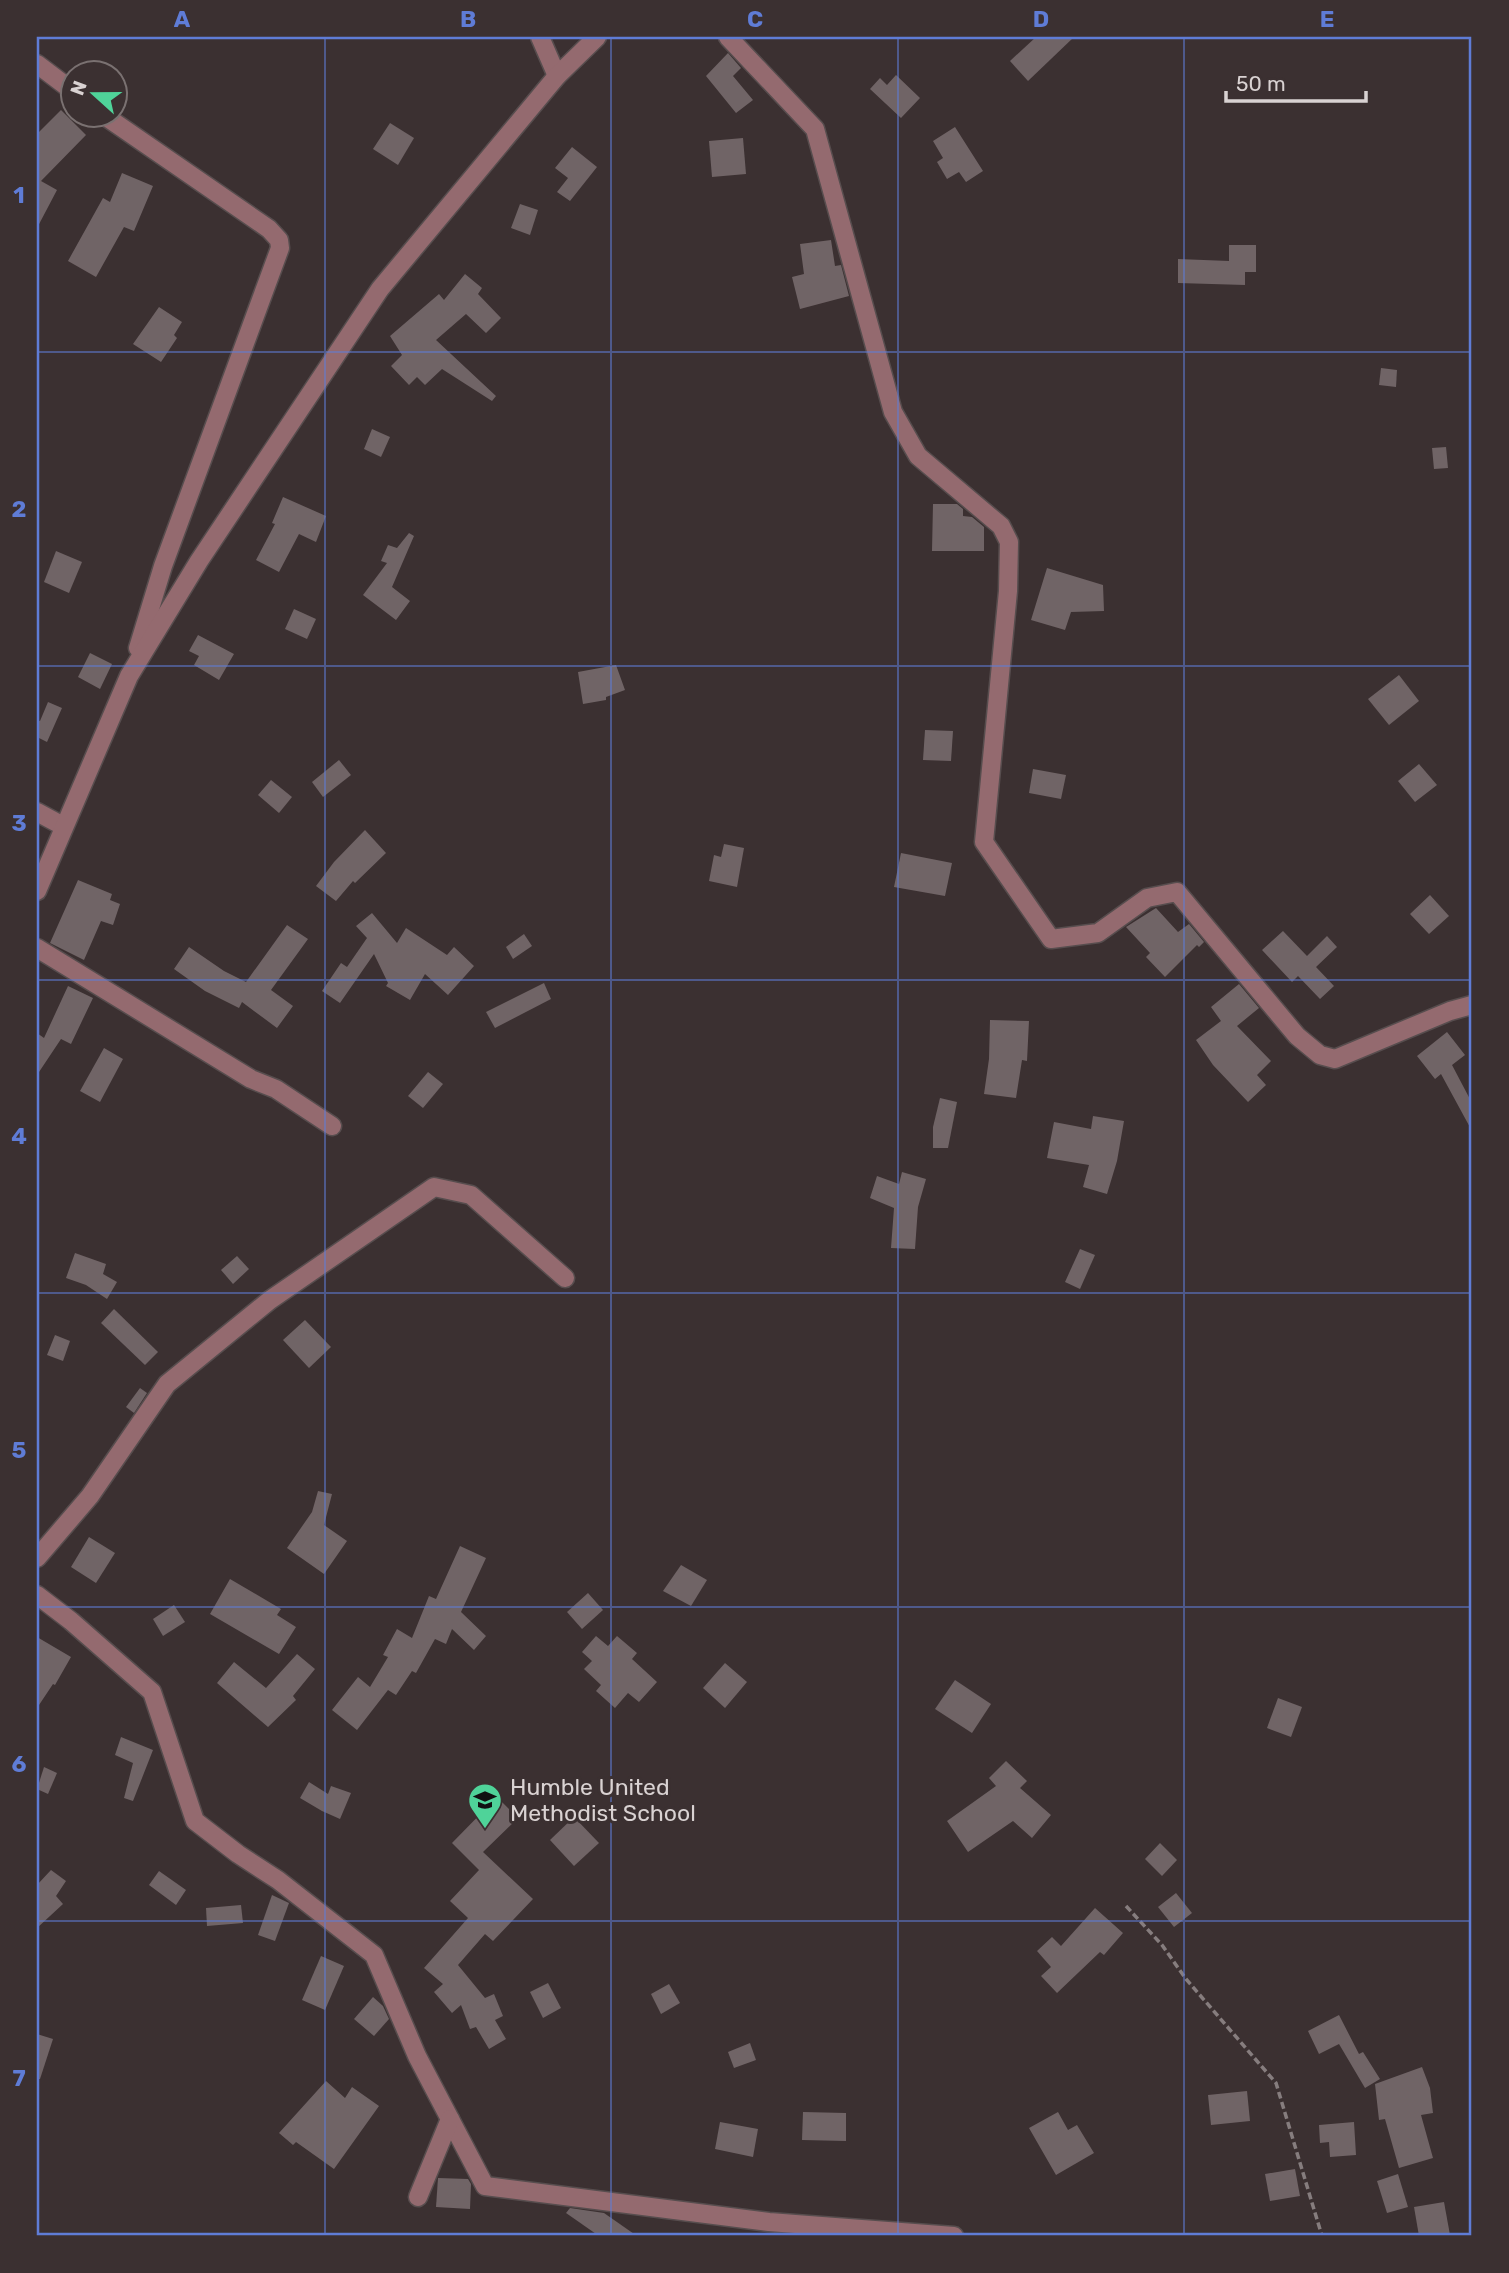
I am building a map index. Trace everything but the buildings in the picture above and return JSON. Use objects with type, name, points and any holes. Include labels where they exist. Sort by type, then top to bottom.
[{"type":"street","points":[[540,37],[556,76]]},
{"type":"street","points":[[129,676],[199,561],[380,289],[556,76],[597,37]]},
{"type":"street","points":[[728,37],[816,129],[893,412],[918,456],[1001,526],[1009,542],[1008,592],[984,842],[1051,939],[1098,933],[1147,898],[1177,892],[1297,1035],[1320,1055],[1335,1059],[1450,1011],[1472,1005]]},
{"type":"street","points":[[37,64],[60,81]]},
{"type":"street","points":[[37,891],[129,676],[163,566],[281,247],[279,240],[269,229],[125,130]]},
{"type":"street","points":[[37,812],[63,826]]},
{"type":"street","points":[[37,948],[251,1079],[276,1088],[332,1126]]},
{"type":"street","points":[[37,1558],[90,1496],[167,1384],[270,1300],[434,1187],[471,1195],[565,1278]]},
{"type":"street","points":[[37,1595],[72,1621],[152,1692],[195,1821],[278,1880],[374,1955],[417,2056],[485,2186],[769,2222],[954,2236]]},
{"type":"street","points":[[418,2197],[450,2119]]},
{"type":"path","points":[[1126,1906],[1162,1945],[1186,1979],[1276,2083],[1322,2236]]},
{"type":"place","name":"Humble United Methodist School","points":[[485,1830]]}]
